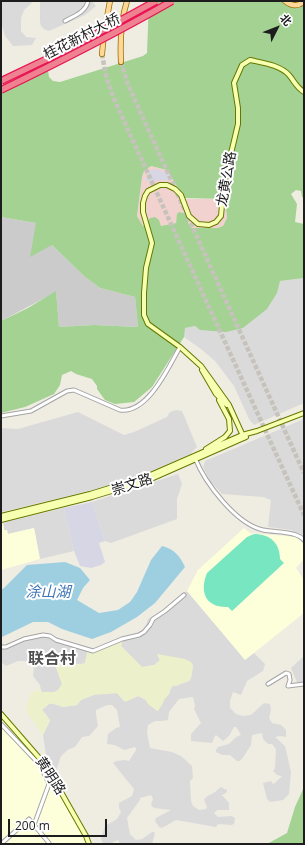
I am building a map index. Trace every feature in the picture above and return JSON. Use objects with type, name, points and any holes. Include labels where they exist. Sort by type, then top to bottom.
[{"type":"highway","name":"桂花新村大桥","points":[[1,81],[70,48],[156,1]]},
{"type":"highway","name":"桂花新村大桥","points":[[1,90],[75,55],[172,1]]},
{"type":"main road","points":[[102,54],[106,18],[110,1]]},
{"type":"main road","points":[[121,62],[120,53],[124,10],[128,1]]},
{"type":"main road","points":[[285,1],[294,6],[304,2]]},
{"type":"main road","name":"龙黄公路","points":[[242,437],[229,405],[198,362],[148,324],[144,315],[146,268],[152,242],[143,212],[143,203],[145,196],[152,189],[160,185],[167,185],[175,189],[181,195],[192,220],[198,224],[209,225],[216,222],[221,216],[224,183],[238,124],[238,108],[234,83],[242,65],[250,60],[283,70],[296,86],[304,92]]},
{"type":"main road","name":"龙黄公路","points":[[207,375],[216,394],[228,406],[242,437]]},
{"type":"main road","points":[[195,458],[225,437],[230,431],[230,424],[227,414],[216,394],[220,394],[218,389]]},
{"type":"main road","name":"崇文路","points":[[1,520],[92,498],[151,479],[242,437],[304,413]]},
{"type":"main road","name":"崇文路","points":[[1,516],[90,494],[156,473],[195,458]]},
{"type":"main road","name":"黄明路","points":[[1,716],[41,760],[57,784],[89,844]]},
{"type":"street","points":[[65,21],[80,13],[87,6],[88,1]]},
{"type":"street","points":[[1,416],[31,411],[67,391],[74,390],[120,410],[133,408],[149,396],[158,386],[180,347]]},
{"type":"street","points":[[195,458],[204,477],[238,517],[251,526],[263,530],[297,535],[304,540]]},
{"type":"street","points":[[1,647],[6,647],[24,639],[43,635],[93,651],[144,632],[153,619],[184,595]]},
{"type":"street","points":[[268,684],[286,673],[289,674],[290,680],[288,686],[304,684]]},
{"type":"street","points":[[1,724],[40,765],[49,784],[34,825]]},
{"type":"street","points":[[1,844],[29,819],[49,843],[48,844]]},
{"type":"shaded area","points":[[1,1],[34,1],[24,10],[21,18],[21,31],[26,37],[36,38],[32,45],[13,46],[5,36],[1,22]]},
{"type":"shaded area","points":[[40,1],[92,1],[96,6],[85,15],[49,31],[41,26]]},
{"type":"shaded area","points":[[151,166],[167,170],[182,196],[186,199],[225,199],[227,218],[223,226],[217,228],[191,228],[188,226],[188,218],[176,220],[176,223],[161,226],[159,220],[150,218],[145,226],[143,226],[137,216],[142,177],[144,171]]},
{"type":"shaded area","points":[[156,169],[170,174],[172,180],[145,181],[149,171]]},
{"type":"shaded area","points":[[1,217],[36,223],[52,245],[85,277],[100,288],[135,297],[138,327],[94,325],[59,327],[56,292],[1,321]]},
{"type":"shaded area","points":[[304,278],[304,403],[254,425],[249,419],[234,386],[215,361],[184,337],[184,330],[185,328],[195,326],[200,330],[243,328],[269,306],[280,281]]},
{"type":"shaded area","points":[[176,410],[182,411],[197,447],[190,454],[140,476],[97,489],[1,512],[1,428],[18,429],[78,412],[124,435],[167,417],[170,412]]},
{"type":"shaded area","points":[[304,419],[304,545],[292,530],[268,527],[271,500],[263,497],[222,494],[210,481],[203,467],[205,461]]},
{"type":"shaded area","points":[[178,474],[182,484],[177,499],[177,519],[111,543],[105,541],[92,502]]},
{"type":"shaded area","points":[[92,502],[105,541],[99,543],[105,562],[91,568],[80,566],[74,551],[64,508]]},
{"type":"shaded area","points":[[64,508],[74,551],[40,559],[34,528],[8,534],[4,530],[3,523]]},
{"type":"shaded area","points":[[1,523],[3,523],[4,530],[7,530],[8,534],[34,528],[40,559],[1,570]]},
{"type":"shaded area","points":[[244,528],[250,533],[297,537],[304,545],[304,559],[296,568],[304,580],[304,613],[245,660],[187,591],[198,570]]},
{"type":"shaded area","points":[[187,591],[245,659],[254,653],[265,664],[263,671],[247,681],[241,695],[233,692],[230,701],[230,708],[236,714],[243,716],[251,715],[264,703],[270,704],[271,710],[269,718],[272,723],[281,725],[286,730],[286,737],[275,737],[285,746],[291,772],[289,794],[283,800],[270,802],[267,799],[263,783],[271,781],[273,784],[282,776],[277,775],[273,771],[275,768],[276,749],[272,744],[268,744],[263,739],[262,733],[252,735],[251,745],[240,761],[237,761],[230,755],[222,755],[216,752],[218,747],[229,744],[236,737],[241,735],[236,727],[234,727],[229,736],[223,741],[216,735],[212,743],[191,741],[191,734],[201,723],[194,709],[195,706],[193,697],[179,699],[169,712],[168,720],[155,721],[148,725],[147,733],[150,748],[172,752],[181,756],[192,766],[193,778],[190,781],[191,801],[193,806],[199,810],[206,809],[207,807],[204,800],[206,797],[221,787],[227,790],[227,792],[221,796],[223,796],[229,803],[229,810],[217,810],[214,813],[218,817],[231,816],[235,818],[234,824],[218,824],[216,827],[176,820],[162,828],[159,827],[155,821],[156,818],[171,810],[154,808],[151,805],[153,799],[151,795],[140,798],[127,818],[130,834],[136,840],[142,839],[152,832],[155,833],[152,844],[120,844],[118,840],[112,844],[104,844],[101,839],[105,826],[117,819],[121,812],[119,803],[132,796],[134,789],[113,763],[124,760],[129,761],[136,748],[124,750],[115,745],[107,744],[108,734],[120,727],[117,710],[112,705],[107,705],[96,710],[98,726],[89,736],[82,737],[75,747],[69,749],[61,756],[56,771],[46,755],[43,735],[50,721],[42,710],[50,703],[63,707],[77,705],[81,700],[95,694],[117,693],[124,701],[138,696],[146,700],[163,700],[169,694],[172,686],[189,681],[193,667],[157,655],[160,660],[154,665],[142,667],[121,646],[123,639],[129,639],[145,628],[148,619],[165,610]]},
{"type":"shaded area","points":[[41,635],[88,649],[85,663],[81,665],[66,663],[56,667],[62,684],[58,691],[55,692],[42,692],[40,685],[33,676],[34,667],[31,663],[18,661],[6,666],[1,662],[1,649],[8,643]]},
{"type":"shaded area","points":[[123,639],[121,646],[142,667],[155,665],[160,660],[157,654],[185,659],[193,665],[191,678],[189,681],[171,687],[169,694],[158,711],[148,704],[145,699],[138,696],[125,702],[117,693],[94,695],[81,700],[77,705],[63,707],[54,703],[49,704],[42,710],[50,720],[43,735],[26,711],[30,694],[40,689],[42,692],[54,692],[58,690],[62,684],[56,667],[57,664],[85,663],[88,649],[93,651]]},
{"type":"shaded area","points":[[304,656],[304,685],[299,687],[291,668]]},
{"type":"shaded area","points":[[1,718],[39,761],[52,779],[84,837],[86,844],[1,844]]},
{"type":"green space","points":[[149,1],[283,1],[295,4],[299,1],[304,1],[304,198],[302,197],[301,191],[296,190],[291,194],[297,204],[295,222],[304,224],[304,278],[280,281],[277,293],[267,309],[243,328],[226,332],[200,330],[195,326],[185,328],[184,337],[152,387],[134,402],[115,404],[105,400],[92,379],[71,371],[62,375],[60,385],[54,394],[25,407],[1,413],[1,321],[28,308],[56,291],[59,327],[94,325],[138,327],[135,297],[100,288],[85,277],[52,245],[30,257],[36,223],[1,217],[1,92],[48,71],[49,77],[53,81],[60,82],[143,56],[147,53]],"holes":[[[151,166],[167,170],[184,198],[225,199],[227,218],[223,226],[217,228],[191,228],[188,223],[189,215],[179,212],[177,214],[176,223],[161,226],[159,220],[155,217],[150,218],[145,226],[143,226],[137,216],[144,171]]]},
{"type":"green space","points":[[254,534],[260,534],[273,540],[280,553],[280,559],[284,563],[232,611],[228,607],[214,605],[206,598],[204,592],[207,573],[247,537]]},
{"type":"green space","points":[[304,787],[304,844],[267,844],[287,833],[295,807]]},
{"type":"water","name":"涂山湖","points":[[162,546],[170,549],[176,554],[185,567],[155,603],[137,617],[111,632],[92,639],[62,629],[48,622],[33,622],[2,637],[1,590],[27,565],[65,562],[80,568],[90,580],[83,588],[77,600],[99,613],[118,610],[130,602],[137,592],[151,560]]},
{"type":"tunnel","points":[[102,54],[106,76],[114,99],[304,515]]},
{"type":"tunnel","points":[[121,62],[128,85],[304,473]]},
{"type":"district","name":"联合村","points":[[52,659]]}]
